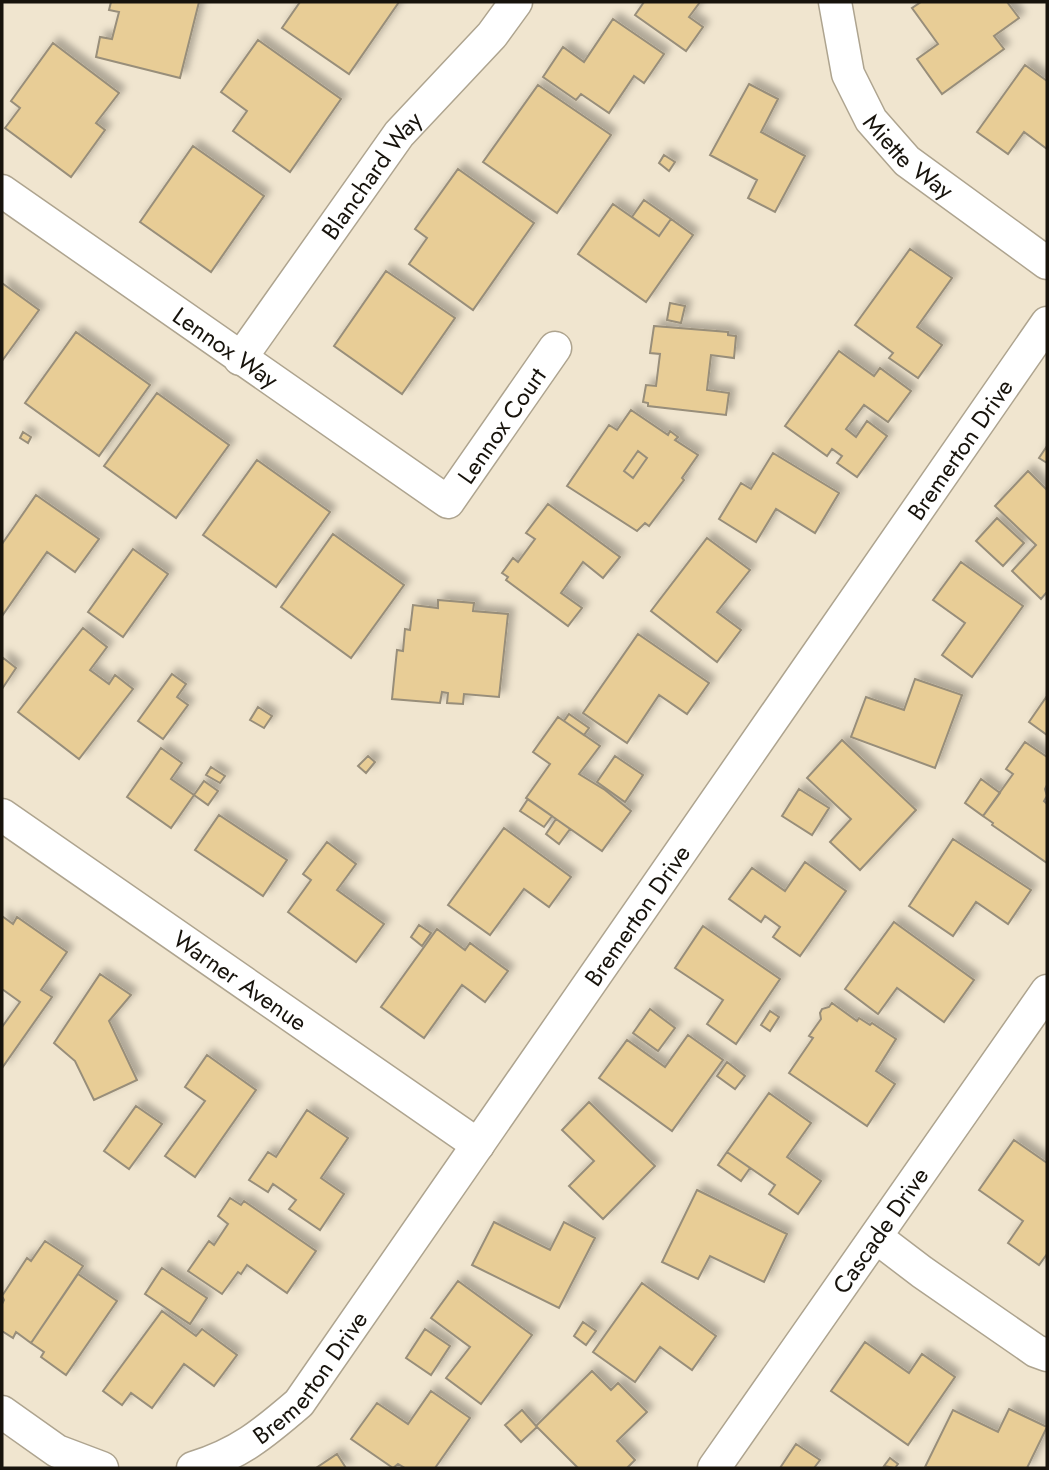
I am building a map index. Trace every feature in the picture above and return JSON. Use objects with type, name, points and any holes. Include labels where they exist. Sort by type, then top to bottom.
[{"type":"street","name":"Blanchard Way","points":[[240,359],[399,134],[492,35],[516,2]]},
{"type":"street","name":"Miette Way","points":[[835,2],[848,74],[872,120],[906,161],[1047,263]]},
{"type":"street","name":"Lennox Way","points":[[2,191],[448,502]]},
{"type":"street","name":"Bremerton Drive","points":[[193,1468],[223,1459],[261,1436],[299,1403],[1047,323]]},
{"type":"street","name":"Lennox Court","points":[[448,502],[555,348]]},
{"type":"street","name":"Warner Avenue","points":[[2,815],[478,1145]]},
{"type":"street","name":"Cascade Drive","points":[[714,1468],[1047,991]]},
{"type":"street","points":[[876,1237],[1036,1351],[1047,1355]]},
{"type":"street","points":[[2,1412],[57,1451],[102,1468]]},
{"type":"building","points":[[111,2],[199,2],[180,78],[96,57],[100,37],[112,39],[119,12],[109,10]]},
{"type":"building","points":[[300,2],[399,2],[349,74],[282,28]]},
{"type":"building","points":[[644,2],[700,2],[689,17],[703,27],[686,51],[635,15]]},
{"type":"building","points":[[921,2],[1007,2],[1019,18],[994,36],[1004,49],[942,94],[917,59],[938,44],[912,8]]},
{"type":"building","points":[[613,19],[664,54],[644,83],[634,76],[609,113],[581,94],[576,100],[543,77],[563,47],[584,62]]},
{"type":"building","points":[[258,40],[341,99],[290,172],[233,131],[247,111],[221,92]]},
{"type":"building","points":[[53,43],[119,93],[96,123],[105,130],[71,177],[5,128],[20,108],[11,101]]},
{"type":"building","points":[[1025,65],[1047,81],[1047,149],[1024,132],[1008,154],[977,132]]},
{"type":"building","points":[[749,84],[778,99],[761,132],[805,156],[775,212],[748,198],[757,180],[710,155]]},
{"type":"building","points":[[538,85],[611,135],[557,213],[483,162]]},
{"type":"building","points":[[193,146],[264,196],[211,272],[140,222]]},
{"type":"building","points":[[664,155],[675,162],[669,171],[659,163]]},
{"type":"building","points":[[458,169],[534,223],[473,310],[409,264],[427,238],[415,229]]},
{"type":"building","points":[[644,200],[671,219],[659,236],[632,217]]},
{"type":"building","points":[[613,204],[659,236],[671,219],[693,235],[646,302],[578,254]]},
{"type":"building","points":[[910,249],[952,278],[917,327],[942,345],[918,378],[889,358],[893,353],[855,325]]},
{"type":"building","points":[[386,271],[455,318],[402,394],[334,346]]},
{"type":"building","points":[[2,283],[39,310],[2,361]]},
{"type":"building","points":[[670,303],[685,306],[681,323],[667,320]]},
{"type":"building","points":[[654,326],[728,332],[728,335],[736,336],[734,358],[711,355],[707,390],[729,393],[726,415],[648,406],[648,403],[643,402],[646,385],[656,386],[660,354],[650,353]]},
{"type":"building","points":[[76,332],[150,385],[99,456],[25,403]]},
{"type":"building","points":[[839,351],[874,376],[880,368],[911,391],[888,422],[864,405],[846,429],[856,437],[867,421],[887,436],[857,477],[837,463],[842,456],[832,449],[827,456],[785,426]]},
{"type":"building","points":[[157,393],[229,445],[176,518],[104,466]]},
{"type":"building","points":[[631,410],[668,435],[670,431],[678,437],[675,440],[698,455],[682,478],[684,480],[649,526],[645,523],[637,531],[567,486],[609,425],[617,430]],"holes":[[[638,451],[647,458],[633,478],[624,471]]]},
{"type":"building","points":[[23,432],[31,437],[28,443],[20,438]]},
{"type":"building","points":[[1047,446],[1047,463],[1039,458]]},
{"type":"building","points":[[638,451],[647,458],[633,478],[624,471]]},
{"type":"building","points":[[773,453],[839,493],[815,533],[776,509],[756,542],[719,519],[741,483],[751,489]]},
{"type":"building","points":[[257,460],[330,512],[276,587],[203,535]]},
{"type":"building","points":[[1028,471],[1047,490],[1047,592],[1041,599],[1012,571],[1036,545],[995,506]]},
{"type":"building","points":[[36,495],[99,539],[75,572],[47,552],[2,616],[2,544]]},
{"type":"building","points":[[548,504],[620,557],[603,578],[583,562],[561,593],[582,608],[568,626],[506,580],[508,577],[502,573],[513,558],[518,562],[535,539],[526,533]]},
{"type":"building","points":[[997,518],[1024,543],[1003,566],[976,541]]},
{"type":"building","points":[[333,534],[404,585],[351,658],[281,607]]},
{"type":"building","points":[[707,538],[750,570],[717,612],[741,630],[717,662],[651,611]]},
{"type":"building","points":[[133,549],[168,574],[123,637],[88,612]]},
{"type":"building","points":[[961,562],[1023,606],[972,677],[942,655],[965,623],[933,600]]},
{"type":"building","points":[[438,600],[474,603],[473,611],[508,614],[499,697],[464,694],[463,704],[447,703],[448,693],[442,692],[440,703],[392,699],[397,650],[403,651],[405,629],[410,630],[413,605],[438,608]]},
{"type":"building","points":[[83,628],[107,647],[90,670],[109,684],[115,675],[133,689],[79,759],[18,712]]},
{"type":"building","points":[[638,634],[709,683],[687,714],[659,695],[627,743],[583,713]]},
{"type":"building","points":[[2,657],[16,668],[2,689]]},
{"type":"building","points":[[172,674],[186,684],[177,697],[188,705],[163,739],[138,721]]},
{"type":"building","points":[[915,679],[962,695],[935,768],[851,737],[866,697],[904,710]]},
{"type":"building","points":[[1047,696],[1047,735],[1029,722]]},
{"type":"building","points":[[258,707],[272,716],[264,728],[250,720]]},
{"type":"building","points":[[569,714],[589,728],[584,735],[564,721]]},
{"type":"building","points":[[558,717],[600,746],[579,774],[631,811],[602,851],[526,798],[550,764],[533,752]]},
{"type":"building","points":[[842,740],[916,810],[860,870],[830,842],[851,819],[807,778]]},
{"type":"building","points":[[1025,742],[1047,757],[1047,796],[1044,801],[1047,804],[1047,863],[983,816],[1013,774],[1006,769]]},
{"type":"building","points":[[161,748],[182,763],[171,779],[194,795],[171,828],[127,797]]},
{"type":"building","points":[[368,756],[375,762],[366,773],[358,766]]},
{"type":"building","points":[[615,756],[643,775],[625,802],[597,782]]},
{"type":"building","points":[[211,767],[225,776],[220,783],[206,775]]},
{"type":"building","points":[[981,779],[1000,793],[983,816],[965,803]]},
{"type":"building","points":[[204,781],[218,791],[208,805],[194,795]]},
{"type":"building","points":[[799,789],[829,808],[812,835],[782,816]]},
{"type":"building","points":[[528,799],[552,816],[544,827],[520,811]]},
{"type":"building","points":[[219,815],[287,860],[263,896],[195,850]]},
{"type":"building","points":[[556,819],[570,829],[559,844],[546,834]]},
{"type":"building","points":[[504,828],[571,877],[549,907],[524,889],[490,935],[448,905]]},
{"type":"building","points":[[953,839],[1031,890],[1008,924],[976,902],[953,936],[909,906]]},
{"type":"building","points":[[327,842],[356,864],[337,890],[384,924],[356,962],[288,912],[311,880],[303,874]]},
{"type":"building","points":[[805,862],[846,891],[800,956],[773,937],[780,927],[765,916],[761,922],[729,899],[752,868],[785,891]]},
{"type":"building","points":[[2,916],[13,924],[17,917],[67,952],[41,990],[52,997],[2,1068],[2,1027],[20,1002],[2,989]]},
{"type":"building","points":[[894,922],[974,980],[944,1022],[897,988],[878,1014],[845,989]]},
{"type":"building","points":[[419,925],[431,933],[422,946],[411,937]]},
{"type":"building","points":[[703,926],[780,979],[736,1044],[707,1024],[723,1000],[675,968]]},
{"type":"building","points":[[437,929],[465,950],[470,943],[508,971],[485,1002],[462,985],[424,1038],[381,1007]]},
{"type":"building","points":[[100,974],[131,995],[109,1021],[137,1080],[94,1100],[75,1061],[54,1043]]},
{"type":"building","points":[[832,1003],[857,1021],[859,1018],[870,1025],[872,1023],[896,1039],[876,1071],[895,1084],[867,1126],[789,1073],[813,1038],[809,1036],[821,1019],[822,1009]]},
{"type":"building","points":[[650,1009],[675,1028],[658,1051],[633,1033]]},
{"type":"building","points":[[770,1011],[779,1017],[770,1031],[761,1025]]},
{"type":"building","points":[[688,1035],[723,1060],[672,1131],[599,1078],[627,1040],[665,1067]]},
{"type":"building","points":[[207,1055],[256,1090],[195,1177],[165,1156],[205,1101],[185,1087]]},
{"type":"building","points":[[727,1062],[745,1076],[735,1089],[717,1076]]},
{"type":"building","points":[[769,1093],[811,1123],[787,1157],[821,1181],[798,1214],[769,1194],[775,1185],[727,1152]]},
{"type":"building","points":[[589,1102],[655,1166],[603,1219],[569,1186],[594,1161],[562,1130]]},
{"type":"building","points":[[136,1106],[162,1124],[129,1169],[104,1151]]},
{"type":"building","points":[[307,1110],[348,1138],[321,1178],[344,1194],[320,1230],[289,1209],[296,1200],[273,1184],[268,1192],[249,1180],[268,1152],[276,1157]]},
{"type":"building","points":[[1014,1140],[1047,1163],[1047,1254],[1039,1265],[1008,1243],[1023,1221],[979,1190]]},
{"type":"building","points":[[727,1152],[750,1168],[741,1181],[718,1165]]},
{"type":"building","points":[[697,1190],[787,1234],[764,1282],[710,1256],[698,1279],[662,1262]]},
{"type":"building","points":[[230,1198],[241,1205],[244,1201],[316,1251],[287,1293],[247,1265],[241,1274],[238,1272],[222,1294],[188,1271],[209,1241],[214,1245],[228,1224],[218,1216]]},
{"type":"building","points":[[494,1222],[550,1250],[564,1222],[595,1238],[559,1308],[472,1265]]},
{"type":"building","points":[[45,1241],[83,1266],[31,1343],[16,1332],[13,1338],[2,1331],[2,1296],[27,1258],[31,1261]]},
{"type":"building","points":[[162,1268],[207,1298],[190,1324],[145,1294]]},
{"type":"building","points":[[78,1274],[117,1301],[66,1375],[41,1357],[44,1352],[31,1343]]},
{"type":"building","points":[[458,1281],[532,1335],[481,1404],[446,1378],[470,1347],[431,1318]]},
{"type":"building","points":[[642,1283],[716,1336],[692,1370],[660,1347],[635,1382],[593,1352]]},
{"type":"building","points":[[162,1311],[196,1336],[202,1329],[237,1355],[214,1386],[184,1364],[152,1408],[131,1393],[122,1405],[103,1391]]},
{"type":"building","points":[[583,1322],[596,1331],[586,1345],[574,1336]]},
{"type":"building","points":[[425,1329],[450,1346],[431,1375],[406,1358]]},
{"type":"building","points":[[865,1342],[909,1373],[922,1354],[955,1377],[908,1445],[831,1391]]},
{"type":"building","points":[[592,1371],[611,1390],[618,1383],[647,1412],[617,1441],[635,1460],[627,1468],[578,1468],[536,1426]]},
{"type":"building","points":[[431,1391],[470,1418],[435,1468],[405,1468],[398,1464],[393,1468],[351,1439],[377,1403],[408,1424]]},
{"type":"building","points":[[1009,1409],[1047,1427],[1027,1468],[925,1467],[953,1410],[998,1432]]},
{"type":"building","points":[[522,1410],[537,1427],[521,1442],[505,1425]]},
{"type":"building","points":[[796,1444],[820,1460],[814,1468],[780,1468]]},
{"type":"building","points":[[337,1454],[346,1468],[316,1468]]},
{"type":"building","points":[[890,1458],[898,1464],[895,1468],[884,1466]]}]
